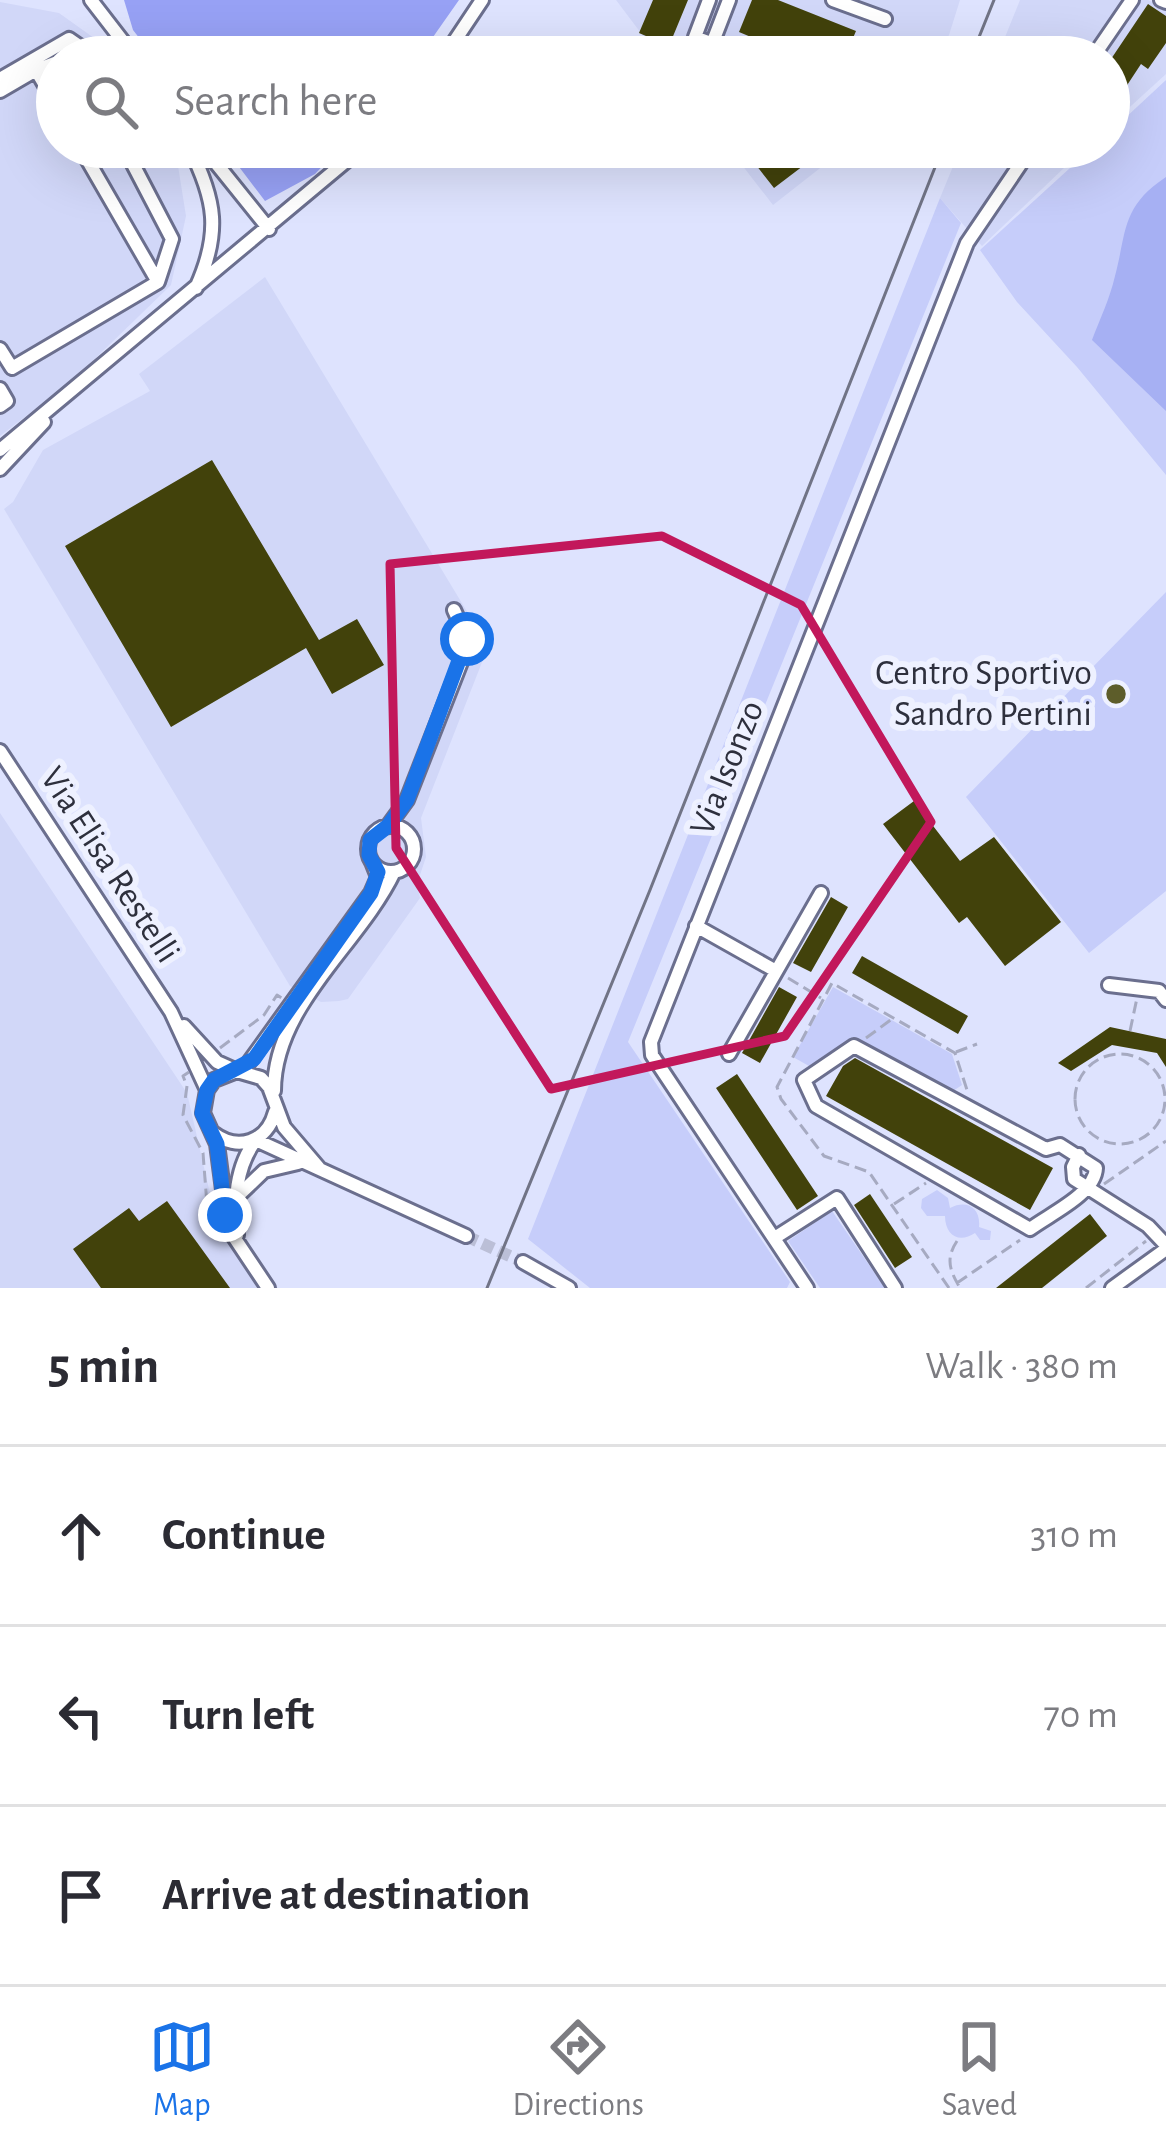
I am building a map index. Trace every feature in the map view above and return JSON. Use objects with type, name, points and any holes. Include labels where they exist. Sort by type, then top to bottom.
[{"type":"street","points":[[92,0],[121,36]]},
{"type":"street","points":[[104,0],[116,28]]},
{"type":"street","points":[[458,36],[482,0]]},
{"type":"street","points":[[696,36],[710,0]]},
{"type":"street","points":[[715,36],[729,0]]},
{"type":"street","points":[[833,0],[885,20]]},
{"type":"street","points":[[1108,36],[1132,0]]},
{"type":"street","points":[[0,79],[36,58]]},
{"type":"street","points":[[0,91],[36,70]]},
{"type":"street","points":[[92,168],[158,282]]},
{"type":"street","points":[[0,349],[12,368],[158,282],[172,238],[135,168]]},
{"type":"street","points":[[194,292],[212,254],[214,227],[212,206],[197,168]]},
{"type":"street","points":[[220,168],[269,229]]},
{"type":"street","points":[[2,443],[194,292],[339,168]]},
{"type":"street","name":"Via Isonzo","points":[[808,1288],[652,1055],[651,1042],[967,244],[1018,168]]},
{"type":"street","points":[[0,469],[86,380]]},
{"type":"street","points":[[0,389],[7,400],[0,406]]},
{"type":"street","points":[[268,1288],[225,1215],[213,1133],[202,1113],[207,1090],[264,1046],[371,893],[378,877],[370,840],[388,826],[407,800],[463,657],[467,639],[454,610]]},
{"type":"street","name":"Via Elisa Restelli","points":[[0,751],[171,1012],[208,1054],[237,1070]]},
{"type":"street","points":[[242,1248],[236,1203],[245,1158],[272,1122],[277,1063],[290,1027],[394,872],[411,860],[414,847],[407,800]]},
{"type":"street","points":[[388,826],[410,835]]},
{"type":"street","points":[[372,862],[394,872]]},
{"type":"street","points":[[729,1054],[820,893]]},
{"type":"street","points":[[696,926],[776,971]]},
{"type":"street","points":[[1109,985],[1159,991],[1166,1000]]},
{"type":"street","name":"Via Elisa Restelli","points":[[171,1012],[207,1090]]},
{"type":"street","points":[[854,1046],[974,1112],[1046,1149],[1060,1144],[1079,1155],[1096,1168],[1090,1190],[1030,1229],[816,1106],[803,1080],[854,1046]]},
{"type":"street","points":[[237,1070],[261,1078],[290,1137],[319,1168]]},
{"type":"street","points":[[213,1133],[233,1143],[256,1140],[466,1236]]},
{"type":"street","points":[[1079,1155],[1072,1174],[1166,1247],[1112,1288]]},
{"type":"street","points":[[236,1203],[256,1175],[274,1166],[300,1163]]},
{"type":"street","points":[[776,1237],[837,1198],[895,1288]]},
{"type":"street","points":[[523,1262],[569,1288]]},
{"type":"path","points":[[776,971],[824,999]]},
{"type":"path","points":[[949,1288],[869,1172],[824,1156],[777,1087],[832,983],[955,1053],[974,1112]]},
{"type":"path","points":[[1130,1031],[1139,988]]},
{"type":"path","points":[[854,1046],[894,1018]]},
{"type":"path","points":[[955,1053],[977,1044]]},
{"type":"path","points":[[1126,1055],[1127,1047]]},
{"type":"path","points":[[1111,1053],[1145,1059],[1166,1091],[1160,1124],[1129,1145],[1094,1139],[1073,1107],[1080,1073],[1111,1053]]},
{"type":"path","points":[[1090,1190],[1166,1141]]},
{"type":"path","points":[[892,1205],[937,1176]]},
{"type":"path","points":[[957,1241],[949,1252],[949,1263],[959,1285],[1030,1229]]},
{"type":"path","points":[[1086,1288],[1155,1234]]},
{"type":"highlighted area","points":[[662,536],[801,605],[931,822],[785,1036],[551,1089],[396,848],[390,564]]},
{"type":"shaded area","points":[[124,0],[459,0],[434,36],[138,36]]},
{"type":"shaded area","points":[[616,0],[960,0],[948,36],[643,36]]},
{"type":"shaded area","points":[[1020,0],[1148,0],[1166,8],[1166,74],[1130,107],[1130,36],[1005,36]]},
{"type":"shaded area","points":[[0,2],[59,13],[91,36],[36,36],[36,168],[178,168],[186,216],[171,285],[73,380],[0,436]]},
{"type":"shaded area","points":[[1166,80],[1166,475],[1017,302],[980,250],[1070,168],[1130,168],[1130,113]]},
{"type":"shaded area","points":[[240,168],[321,168],[315,174],[265,201]]},
{"type":"shaded area","points":[[744,168],[820,168],[773,205]]},
{"type":"shaded area","points":[[952,168],[1064,168],[982,246],[940,198]]},
{"type":"shaded area","points":[[1166,177],[1166,411],[1092,340],[1113,284],[1128,221],[1141,199]]},
{"type":"shaded area","points":[[940,198],[961,223],[628,1042],[790,1282],[787,1288],[590,1288],[528,1239]]},
{"type":"shaded area","points":[[265,277],[486,643],[421,818],[426,857],[417,884],[420,898],[348,999],[339,1001],[321,1002],[290,986],[4,509],[13,502],[43,450],[150,391],[139,374]]},
{"type":"shaded area","name":"Centro Sportivo Sandro Pertini","points":[[1166,592],[1166,891],[1089,953],[966,797]]},
{"type":"shaded area","points":[[0,813],[187,1093],[211,1198],[278,1288],[0,1288]]},
{"type":"shaded area","points":[[833,987],[952,1054],[962,1085],[953,1091],[855,1038],[809,1066],[793,1057]]},
{"type":"shaded area","points":[[937,1190],[948,1198],[950,1208],[962,1204],[975,1210],[979,1227],[991,1231],[990,1240],[980,1240],[975,1233],[958,1237],[950,1233],[945,1216],[927,1216],[922,1199]]},
{"type":"shaded area","points":[[832,1211],[885,1288],[820,1288],[788,1241]]},
{"type":"building","points":[[653,0],[688,0],[673,36],[639,33]]},
{"type":"building","points":[[752,0],[778,0],[856,31],[854,36],[749,36],[739,32]]},
{"type":"building","points":[[1148,4],[1166,16],[1166,43],[1148,69],[1141,64],[1130,81],[1130,36]]},
{"type":"building","points":[[758,168],[800,168],[774,188]]},
{"type":"building","points":[[212,460],[319,640],[357,619],[384,665],[332,694],[306,648],[171,727],[65,546]]},
{"type":"building","points":[[914,801],[960,861],[994,837],[1061,922],[1005,966],[967,917],[959,923],[883,824]]},
{"type":"building","points":[[831,897],[848,907],[811,972],[793,963]]},
{"type":"building","points":[[862,956],[968,1016],[958,1034],[852,973]]},
{"type":"building","points":[[779,987],[797,997],[760,1063],[742,1053]]},
{"type":"building","points":[[1110,1027],[1166,1039],[1166,1067],[1157,1053],[1112,1045],[1071,1071],[1058,1063]]},
{"type":"building","points":[[855,1058],[1053,1168],[1030,1210],[826,1096],[843,1066]]},
{"type":"building","points":[[737,1074],[818,1196],[797,1210],[716,1088]]},
{"type":"building","points":[[870,1194],[912,1257],[895,1268],[854,1205]]},
{"type":"building","points":[[167,1201],[230,1288],[101,1288],[73,1249],[129,1208],[139,1221]]},
{"type":"building","points":[[1090,1214],[1107,1236],[1042,1288],[996,1288]]},
{"type":"tunnel","points":[[466,1236],[523,1262]]},
{"type":"railway","points":[[979,36],[994,0]]},
{"type":"railway","points":[[487,1288],[650,890],[935,168]]},
{"type":"place","name":"Centro Sportivo Sandro Pertini","points":[[1116,694]]},
{"type":"route","points":[[225,1215],[217,1144],[202,1113],[202,1101],[214,1080],[254,1059],[371,893],[378,872],[369,855],[370,840],[388,826],[407,800],[467,639]]}]
